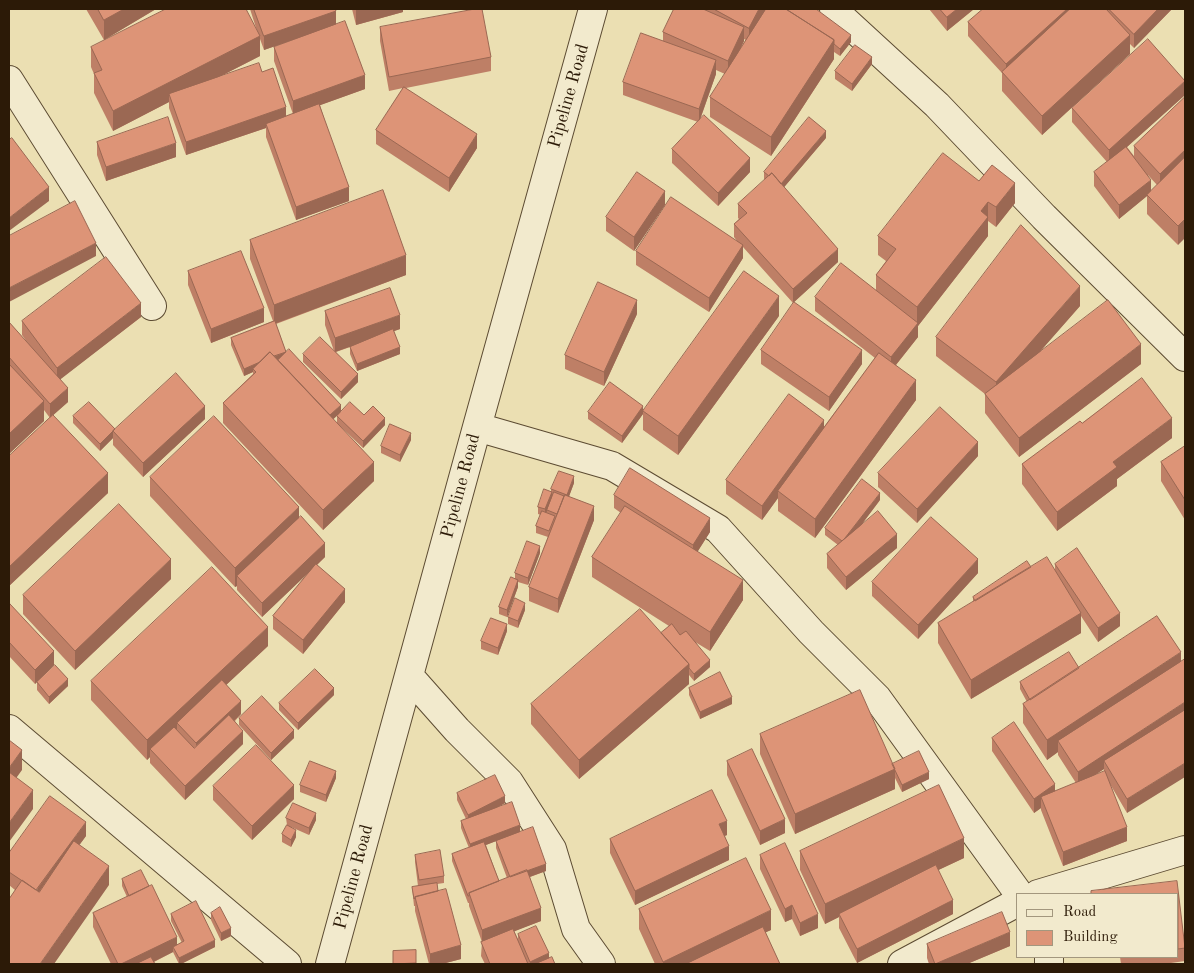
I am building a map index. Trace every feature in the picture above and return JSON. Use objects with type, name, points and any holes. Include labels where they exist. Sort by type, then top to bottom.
[{"type":"street","name":"Pipeline Road","points":[[330,964],[593,9]]},
{"type":"street","points":[[834,9],[937,105],[1044,218],[1185,357]]},
{"type":"street","points":[[9,80],[152,306]]},
{"type":"street","points":[[477,426],[612,466],[718,529],[812,632],[877,698],[1018,893]]},
{"type":"street","points":[[410,677],[457,730],[509,782],[552,849],[576,929],[601,964]]},
{"type":"street","points":[[9,729],[287,964]]},
{"type":"street","points":[[1049,892],[1185,850]]},
{"type":"street","points":[[902,964],[1016,903]]},
{"type":"building","points":[[98,9],[124,9],[104,20]]},
{"type":"building","points":[[166,9],[246,9],[260,36],[113,111],[94,73],[102,70],[91,47]]},
{"type":"building","points":[[254,9],[335,9],[336,11],[264,36]]},
{"type":"building","points":[[482,9],[491,57],[389,77],[380,27]]},
{"type":"building","points":[[674,9],[703,9],[744,27],[728,61],[663,32]]},
{"type":"building","points":[[714,9],[759,9],[749,28]]},
{"type":"building","points":[[766,9],[786,9],[834,40],[771,137],[710,97]]},
{"type":"building","points":[[786,9],[816,9],[851,35],[840,49],[834,44],[834,40]]},
{"type":"building","points":[[940,9],[957,9],[947,17]]},
{"type":"building","points":[[983,9],[1067,9],[1006,64],[968,22]]},
{"type":"building","points":[[1070,9],[1106,9],[1130,35],[1042,116],[1002,72]]},
{"type":"building","points":[[1109,9],[1158,9],[1134,34]]},
{"type":"building","points":[[345,21],[365,75],[293,101],[274,47]]},
{"type":"building","points":[[641,33],[716,60],[699,109],[623,82]]},
{"type":"building","points":[[1148,39],[1185,81],[1109,150],[1072,108]]},
{"type":"building","points":[[855,45],[872,57],[852,84],[835,71]]},
{"type":"building","points":[[259,63],[262,72],[273,68],[286,107],[186,142],[169,94]]},
{"type":"building","points":[[404,87],[477,134],[449,178],[376,130]]},
{"type":"building","points":[[1185,97],[1185,150],[1160,174],[1134,146]]},
{"type":"building","points":[[319,104],[349,187],[296,207],[266,124]]},
{"type":"building","points":[[704,115],[750,158],[718,193],[672,149]]},
{"type":"building","points":[[168,117],[176,143],[106,167],[97,142]]},
{"type":"building","points":[[809,117],[826,131],[781,184],[772,173],[769,176],[764,172]]},
{"type":"building","points":[[12,138],[49,187],[9,218],[9,140]]},
{"type":"building","points":[[1126,147],[1151,180],[1119,205],[1094,172]]},
{"type":"building","points":[[943,153],[979,181],[992,165],[1015,183],[996,207],[988,202],[981,211],[988,217],[917,307],[876,275],[896,249],[878,236]]},
{"type":"building","points":[[1185,157],[1185,219],[1178,226],[1147,195]]},
{"type":"building","points":[[637,172],[665,191],[634,237],[606,217]]},
{"type":"building","points":[[772,173],[838,249],[793,289],[734,224],[747,213],[738,204]]},
{"type":"building","points":[[383,190],[406,255],[274,305],[250,240]]},
{"type":"building","points":[[671,197],[743,245],[709,298],[636,251]]},
{"type":"building","points":[[75,201],[96,243],[9,288],[9,236]]},
{"type":"building","points":[[1021,225],[1080,286],[996,382],[936,337]]},
{"type":"building","points":[[241,251],[264,308],[211,329],[188,271]]},
{"type":"building","points":[[106,257],[141,303],[57,368],[22,321]]},
{"type":"building","points":[[841,263],[918,323],[891,357],[815,297]]},
{"type":"building","points":[[744,271],[779,296],[678,436],[643,411]]},
{"type":"building","points":[[598,282],[637,300],[604,372],[565,355]]},
{"type":"building","points":[[390,288],[400,315],[335,338],[325,311]]},
{"type":"building","points":[[1108,300],[1141,344],[1019,438],[985,394]]},
{"type":"building","points":[[794,302],[862,350],[829,397],[761,350]]},
{"type":"building","points":[[275,321],[286,352],[274,356],[270,352],[260,362],[244,369],[231,338]]},
{"type":"building","points":[[9,322],[68,388],[50,404],[9,357]]},
{"type":"building","points":[[393,329],[400,347],[357,364],[350,347]]},
{"type":"building","points":[[320,337],[358,374],[341,392],[303,354]]},
{"type":"building","points":[[289,349],[341,405],[330,415],[278,360]]},
{"type":"building","points":[[270,352],[374,462],[323,510],[223,403],[256,372],[253,369]]},
{"type":"building","points":[[879,353],[916,380],[815,519],[778,491]]},
{"type":"building","points":[[9,364],[44,401],[9,434]]},
{"type":"building","points":[[176,373],[205,406],[143,463],[113,431]]},
{"type":"building","points":[[1142,378],[1172,418],[1113,462],[1117,467],[1057,512],[1022,464],[1080,421],[1082,423]]},
{"type":"building","points":[[610,382],[643,406],[622,436],[588,412]]},
{"type":"building","points":[[789,394],[824,420],[762,506],[726,480]]},
{"type":"building","points":[[89,402],[115,429],[100,444],[73,416]]},
{"type":"building","points":[[350,402],[364,415],[373,406],[385,418],[363,441],[337,416]]},
{"type":"building","points":[[940,407],[978,442],[917,509],[878,473]]},
{"type":"building","points":[[53,415],[108,473],[9,567],[9,456]]},
{"type":"building","points":[[214,416],[299,507],[235,568],[150,477]]},
{"type":"building","points":[[390,424],[411,433],[400,455],[381,446]]},
{"type":"building","points":[[1185,446],[1185,500],[1161,462]]},
{"type":"building","points":[[630,468],[710,518],[693,545],[614,495]]},
{"type":"building","points":[[559,471],[574,476],[567,495],[551,489]]},
{"type":"building","points":[[862,479],[880,493],[842,541],[825,528]]},
{"type":"building","points":[[544,489],[552,492],[545,509],[538,507]]},
{"type":"building","points":[[554,492],[564,496],[557,514],[547,510]]},
{"type":"building","points":[[565,495],[594,506],[558,599],[529,587]]},
{"type":"building","points":[[119,504],[171,559],[75,651],[23,595]]},
{"type":"building","points":[[625,506],[743,580],[710,632],[592,557]]},
{"type":"building","points":[[542,511],[555,516],[549,531],[536,526]]},
{"type":"building","points":[[878,511],[897,534],[846,577],[827,554]]},
{"type":"building","points":[[301,516],[325,543],[262,603],[237,576]]},
{"type":"building","points":[[931,517],[978,559],[918,625],[872,582]]},
{"type":"building","points":[[527,541],[540,546],[528,578],[515,573]]},
{"type":"building","points":[[1077,548],[1120,613],[1098,628],[1055,564]]},
{"type":"building","points":[[1047,557],[1081,613],[971,680],[938,623]]},
{"type":"building","points":[[1027,561],[1031,567],[975,601],[973,597]]},
{"type":"building","points":[[316,564],[345,589],[303,640],[273,616]]},
{"type":"building","points":[[212,567],[268,627],[147,740],[91,681]]},
{"type":"building","points":[[511,577],[518,580],[507,610],[499,607]]},
{"type":"building","points":[[515,598],[525,603],[518,621],[508,617]]},
{"type":"building","points":[[10,604],[54,651],[35,670],[9,642]]},
{"type":"building","points":[[640,609],[689,664],[579,760],[531,704]]},
{"type":"building","points":[[1157,616],[1181,652],[1047,740],[1023,704]]},
{"type":"building","points":[[491,618],[507,624],[498,648],[481,641]]},
{"type":"building","points":[[672,624],[680,635],[686,631],[710,660],[694,674],[689,668],[689,664],[661,633]]},
{"type":"building","points":[[1069,652],[1079,668],[1030,700],[1020,682]]},
{"type":"building","points":[[1185,659],[1185,702],[1078,772],[1058,741]]},
{"type":"building","points":[[55,665],[68,679],[49,697],[37,682]]},
{"type":"building","points":[[315,669],[334,688],[298,723],[279,703]]},
{"type":"building","points":[[720,672],[732,697],[700,712],[689,688]]},
{"type":"building","points":[[222,680],[241,701],[196,743],[177,723]]},
{"type":"building","points":[[860,690],[895,769],[795,814],[760,734]]},
{"type":"building","points":[[262,696],[294,730],[271,753],[239,718]]},
{"type":"building","points":[[1185,710],[1185,763],[1127,799],[1104,761]]},
{"type":"building","points":[[229,715],[243,731],[185,786],[150,749],[174,727],[194,748]]},
{"type":"building","points":[[1014,722],[1055,784],[1034,799],[992,738]]},
{"type":"building","points":[[9,740],[22,750],[9,768]]},
{"type":"building","points":[[256,745],[294,785],[252,826],[213,786]]},
{"type":"building","points":[[752,749],[785,819],[760,831],[727,761]]},
{"type":"building","points":[[919,751],[929,772],[902,785],[892,764]]},
{"type":"building","points":[[310,761],[336,771],[326,795],[300,785]]},
{"type":"building","points":[[1105,771],[1127,827],[1063,852],[1041,797]]},
{"type":"building","points":[[9,772],[33,790],[9,823]]},
{"type":"building","points":[[495,775],[505,796],[468,815],[457,793]]},
{"type":"building","points":[[939,785],[964,838],[825,904],[800,851]]},
{"type":"building","points":[[712,790],[727,821],[719,824],[729,846],[635,891],[610,839]]},
{"type":"building","points":[[50,796],[86,822],[36,890],[9,872],[9,853]]},
{"type":"building","points":[[512,802],[520,825],[470,844],[461,821]]},
{"type":"building","points":[[293,803],[316,813],[309,828],[286,818]]},
{"type":"building","points":[[287,825],[296,830],[291,840],[282,834]]},
{"type":"building","points":[[533,827],[546,864],[510,877],[496,841]]},
{"type":"building","points":[[74,841],[109,866],[40,964],[9,964],[9,899],[22,880],[39,892]]},
{"type":"building","points":[[484,842],[499,881],[469,893],[468,896],[452,854]]},
{"type":"building","points":[[785,843],[818,914],[800,923],[792,905],[785,909],[760,855]]},
{"type":"building","points":[[440,850],[444,876],[419,880],[415,855]]},
{"type":"building","points":[[746,858],[771,910],[663,962],[639,909]]},
{"type":"building","points":[[936,865],[953,900],[857,949],[839,914]]},
{"type":"building","points":[[141,870],[149,886],[129,896],[122,879]]},
{"type":"building","points":[[527,870],[541,908],[482,930],[469,893]]},
{"type":"building","points":[[1177,881],[1178,893],[1091,893],[1091,891]]},
{"type":"building","points":[[437,883],[438,891],[415,897],[414,899],[412,887]]},
{"type":"building","points":[[152,885],[177,937],[118,964],[93,913]]},
{"type":"building","points":[[446,889],[461,945],[430,954],[415,897]]},
{"type":"building","points":[[1179,898],[1185,948],[1179,949]]},
{"type":"building","points":[[196,901],[215,940],[179,958],[173,947],[184,941],[171,914]]},
{"type":"building","points":[[220,907],[231,928],[221,933],[211,913]]},
{"type":"building","points":[[1002,912],[1010,932],[935,964],[927,944]]},
{"type":"building","points":[[536,926],[549,953],[530,962],[518,934]]},
{"type":"building","points":[[763,927],[780,964],[686,964]]},
{"type":"building","points":[[513,929],[528,964],[490,964],[481,942]]},
{"type":"building","points":[[416,950],[416,963],[393,964],[393,951]]},
{"type":"building","points":[[151,957],[155,964],[136,964]]},
{"type":"building","points":[[552,957],[555,964],[535,964]]}]
